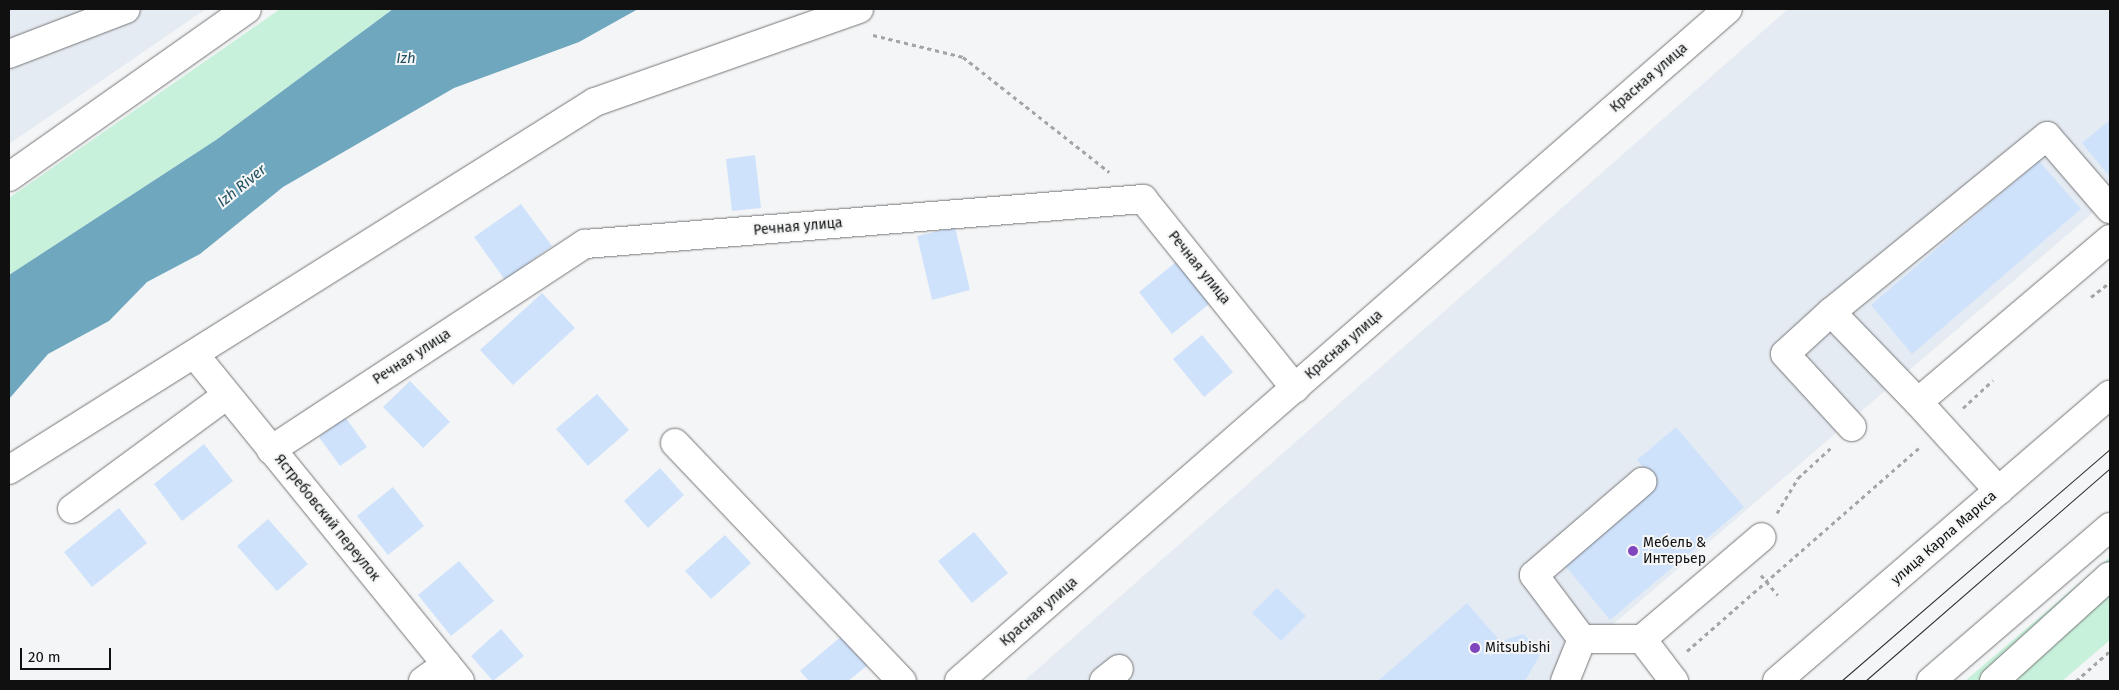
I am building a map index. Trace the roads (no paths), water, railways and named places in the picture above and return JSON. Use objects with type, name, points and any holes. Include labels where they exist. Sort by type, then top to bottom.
[{"type":"street","points":[[9,54],[126,9]]},
{"type":"street","points":[[9,177],[247,9]]},
{"type":"street","name":"Красная улица","points":[[959,681],[1728,9]]},
{"type":"street","points":[[9,470],[595,102],[860,22]]},
{"type":"street","points":[[1852,428],[1785,354],[1831,312],[2047,136],[2110,209]]},
{"type":"street","name":"Речная улица","points":[[271,450],[585,244],[1143,199],[1295,388]]},
{"type":"street","points":[[1918,402],[2110,239]]},
{"type":"street","points":[[1831,312],[1918,402],[1940,429],[1999,491]]},
{"type":"street","name":"Ястребовский переулок","points":[[194,355],[453,673]]},
{"type":"street","points":[[72,509],[227,395]]},
{"type":"street","name":"улица Карла Маркса","points":[[1777,681],[2110,395]]},
{"type":"street","points":[[676,444],[902,681]]},
{"type":"street","points":[[1582,639],[1534,575],[1642,482]]},
{"type":"street","points":[[1931,681],[2110,527]]},
{"type":"street","points":[[1582,639],[1642,639],[1762,537]]},
{"type":"street","points":[[1994,681],[2110,576]]},
{"type":"street","points":[[1565,681],[1582,639]]},
{"type":"street","points":[[1642,639],[1670,675]]},
{"type":"street","points":[[423,681],[453,673]]},
{"type":"water","name":"Izh","points":[[393,9],[638,9],[579,42],[454,88],[283,187],[200,254],[147,282],[109,321],[48,354],[9,399],[9,275],[216,140]]},
{"type":"tram line","points":[[1841,681],[2110,449]]},
{"type":"tram line","points":[[1865,681],[2110,468]]},
{"type":"place","name":"Мебель & Интерьер","points":[[1633,551]]},
{"type":"place","name":"Mitsubishi","points":[[1475,648]]},
{"type":"water label","name":"Izh River","points":[[242,186]]}]
